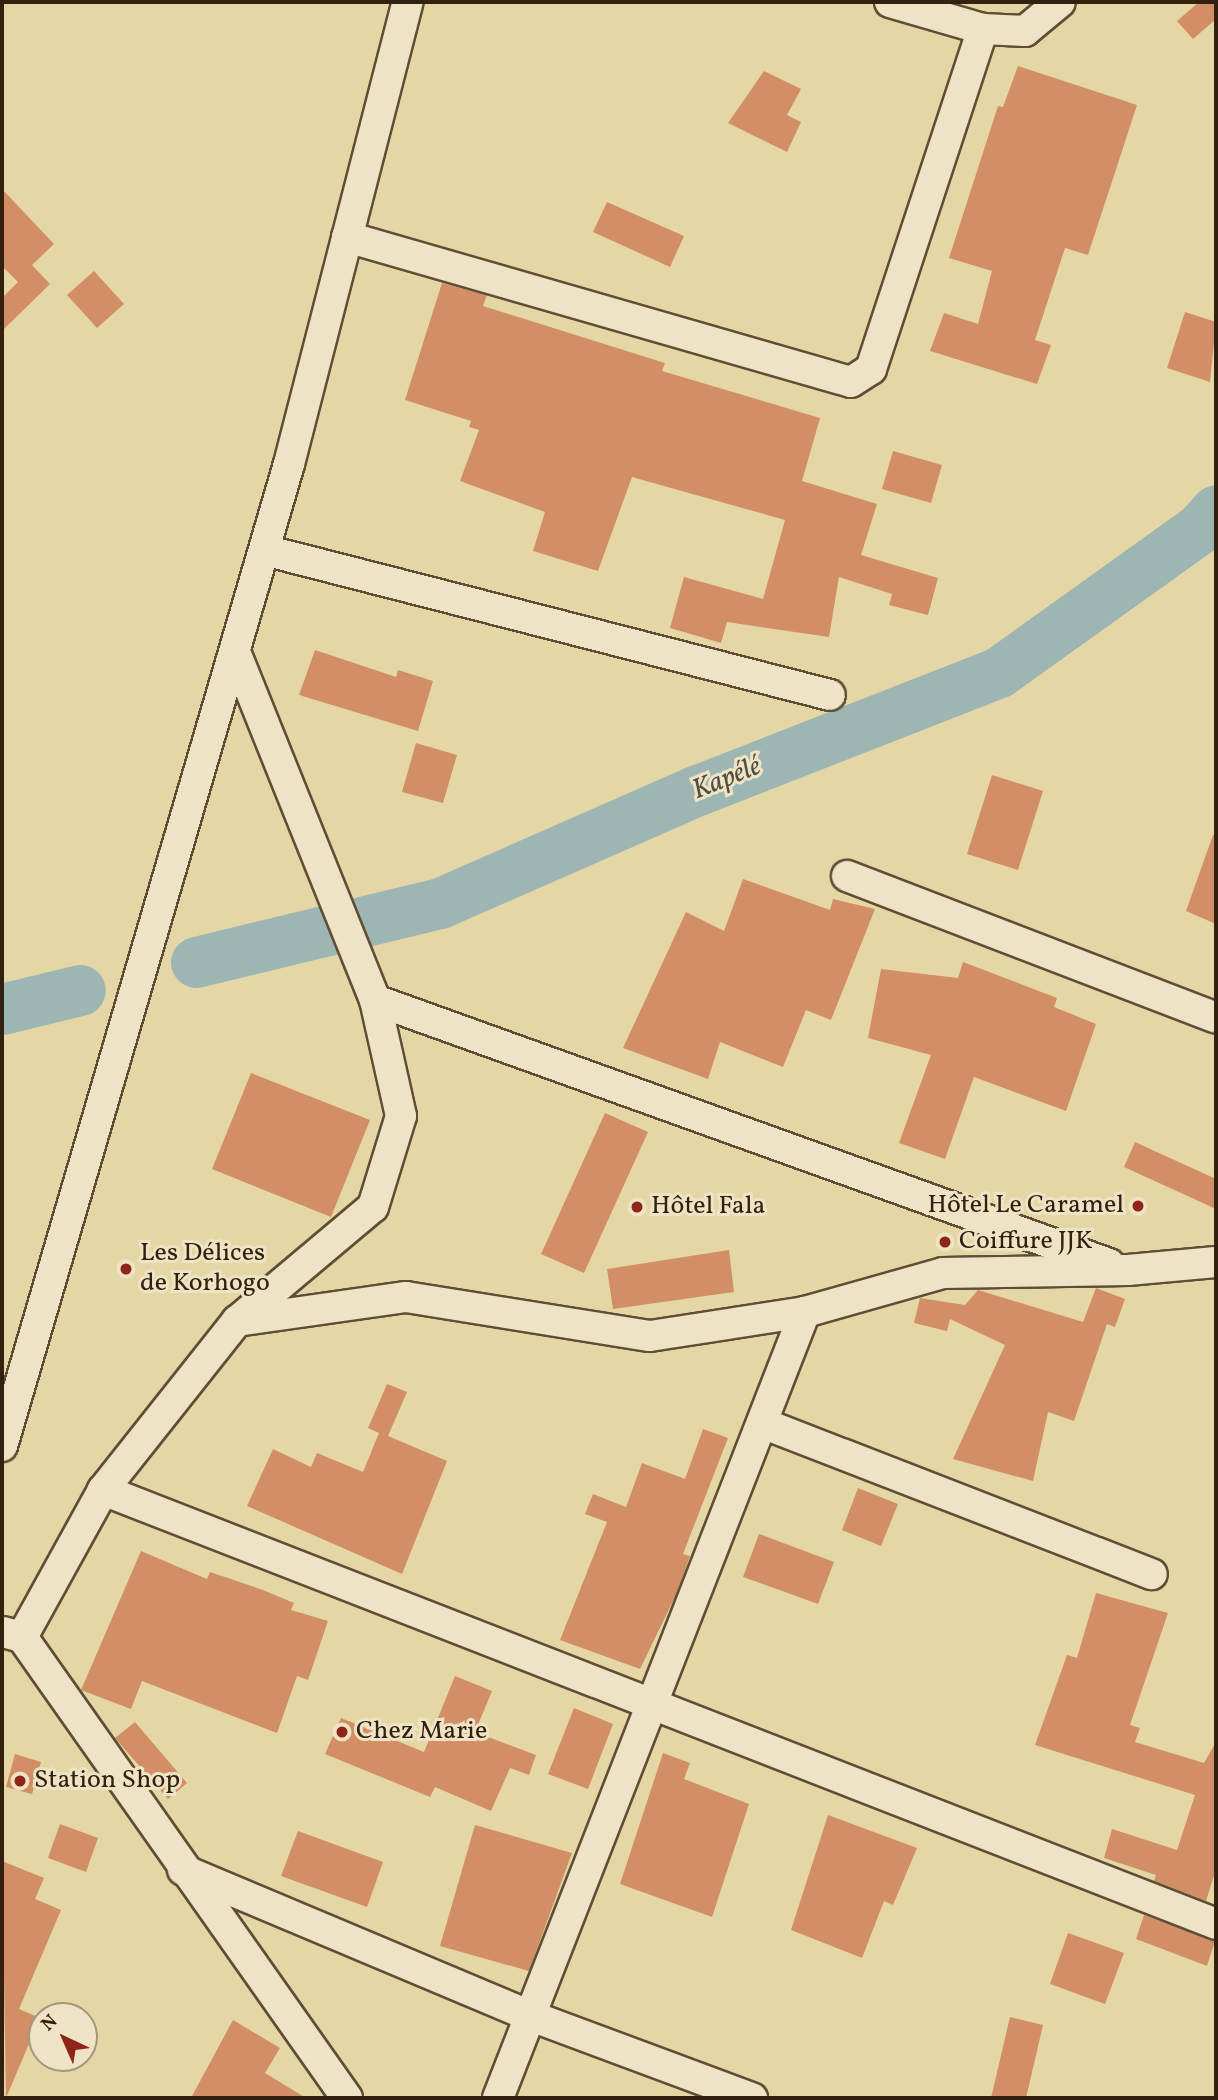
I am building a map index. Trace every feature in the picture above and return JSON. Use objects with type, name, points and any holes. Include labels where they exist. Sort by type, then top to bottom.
[{"type":"street","points":[[2,1446],[264,550],[408,2]]},
{"type":"street","points":[[890,2],[983,29],[1025,31],[1060,2]]},
{"type":"street","points":[[347,237],[851,382],[871,369],[983,29]]},
{"type":"street","points":[[264,550],[830,695]]},
{"type":"street","points":[[235,652],[374,1000],[401,1116],[373,1207],[237,1321],[103,1490],[12,1634],[347,2098]]},
{"type":"street","points":[[847,876],[1216,1018]]},
{"type":"street","points":[[374,1000],[1128,1270]]},
{"type":"street","points":[[237,1321],[405,1297],[650,1335],[805,1312],[943,1273],[1128,1270],[1211,1265]]},
{"type":"street","points":[[498,2098],[654,1705],[805,1312]]},
{"type":"street","points":[[762,1423],[1152,1574]]},
{"type":"street","points":[[103,1490],[1216,1924]]},
{"type":"street","points":[[183,1870],[531,2016],[752,2098]]},
{"type":"building","points":[[1199,2],[1216,2],[1216,19],[1193,39],[1177,21]]},
{"type":"building","points":[[1018,66],[1137,105],[1088,255],[1065,248],[1035,340],[1051,345],[1037,384],[930,351],[944,313],[978,324],[992,271],[949,258],[998,106],[1003,107]]},
{"type":"building","points":[[764,71],[801,89],[787,115],[801,122],[787,152],[728,123]]},
{"type":"building","points":[[2,189],[54,244],[32,265],[50,284],[2,331],[2,298],[18,282],[2,266]]},
{"type":"building","points":[[607,202],[684,236],[670,267],[593,232]]},
{"type":"building","points":[[94,271],[124,304],[97,328],[67,295]]},
{"type":"building","points":[[442,283],[487,295],[483,306],[665,363],[662,371],[820,418],[802,481],[877,504],[861,555],[938,578],[928,615],[889,605],[892,594],[839,577],[829,637],[727,622],[721,643],[670,628],[684,577],[763,599],[785,520],[632,477],[598,571],[533,551],[545,512],[460,481],[479,430],[469,427],[471,421],[405,400]]},
{"type":"building","points":[[1185,312],[1216,322],[1210,382],[1167,368]]},
{"type":"building","points":[[893,451],[942,465],[931,503],[882,489]]},
{"type":"building","points":[[315,650],[396,677],[398,670],[433,681],[418,731],[299,695]]},
{"type":"building","points":[[416,743],[457,755],[443,803],[402,792]]},
{"type":"building","points":[[992,775],[1043,791],[1018,870],[967,854]]},
{"type":"building","points":[[1213,835],[1216,835],[1216,924],[1186,911]]},
{"type":"building","points":[[743,879],[830,910],[833,899],[875,909],[831,1020],[806,1010],[783,1067],[720,1042],[708,1079],[623,1048],[686,912],[724,931]]},
{"type":"building","points":[[963,962],[1057,998],[1054,1007],[1096,1024],[1066,1111],[974,1077],[945,1159],[899,1143],[931,1055],[868,1038],[881,969],[958,978]]},
{"type":"building","points":[[251,1073],[370,1120],[331,1217],[212,1169]]},
{"type":"building","points":[[605,1113],[648,1132],[584,1273],[541,1254]]},
{"type":"building","points":[[1135,1142],[1216,1179],[1216,1209],[1124,1167]]},
{"type":"building","points":[[729,1250],[734,1292],[613,1309],[607,1269]]},
{"type":"building","points":[[1096,1288],[1125,1299],[1115,1327],[1107,1324],[1074,1421],[1048,1412],[1033,1481],[953,1459],[1005,1345],[950,1319],[947,1331],[914,1323],[920,1298],[965,1305],[978,1290],[1083,1322]]},
{"type":"building","points":[[387,1384],[407,1392],[388,1436],[447,1461],[402,1574],[247,1506],[273,1449],[311,1467],[317,1453],[363,1472],[379,1433],[368,1428]]},
{"type":"building","points":[[703,1429],[728,1438],[683,1554],[690,1556],[677,1593],[640,1669],[560,1640],[607,1522],[585,1514],[593,1494],[626,1507],[642,1463],[685,1479]]},
{"type":"building","points":[[858,1488],[898,1504],[881,1546],[842,1530]]},
{"type":"building","points":[[759,1534],[834,1562],[818,1604],[743,1577]]},
{"type":"building","points":[[141,1551],[207,1579],[210,1572],[263,1590],[294,1603],[291,1610],[328,1621],[308,1680],[297,1676],[277,1733],[142,1681],[131,1709],[81,1690]]},
{"type":"building","points":[[1096,1593],[1168,1613],[1130,1725],[1140,1728],[1135,1742],[1204,1763],[1216,1742],[1216,1869],[1206,1901],[1154,1881],[1156,1875],[1104,1858],[1112,1829],[1177,1850],[1195,1795],[1035,1745],[1067,1655],[1077,1658]]},
{"type":"building","points":[[455,1676],[492,1691],[475,1732],[536,1755],[529,1775],[510,1768],[491,1811],[435,1787],[430,1797],[325,1754],[341,1718],[424,1752]]},
{"type":"building","points":[[574,1708],[613,1724],[588,1789],[548,1774]]},
{"type":"building","points":[[135,1722],[187,1783],[168,1799],[115,1738]]},
{"type":"building","points":[[663,1753],[690,1763],[684,1779],[749,1804],[712,1917],[620,1884]]},
{"type":"building","points":[[15,1754],[41,1762],[32,1794],[6,1787]]},
{"type":"building","points":[[828,1815],[917,1848],[893,1905],[884,1901],[862,1958],[791,1930]]},
{"type":"building","points":[[60,1824],[98,1838],[86,1872],[48,1858]]},
{"type":"building","points":[[475,1825],[572,1853],[529,1971],[440,1946]]},
{"type":"building","points":[[298,1831],[383,1862],[367,1907],[281,1876]]},
{"type":"building","points":[[2,1861],[44,1878],[35,1899],[61,1910],[19,2009],[28,2013],[28,2046],[6,2098]]},
{"type":"building","points":[[1144,1915],[1215,1941],[1207,1966],[1136,1939]]},
{"type":"building","points":[[1068,1933],[1124,1953],[1105,2004],[1050,1984]]},
{"type":"building","points":[[1010,2017],[1043,2025],[1026,2098],[991,2098]]},
{"type":"building","points":[[233,2020],[280,2048],[265,2073],[306,2098],[191,2098]]},
{"type":"waterway","name":"Kapélé","points":[[196,962],[440,903],[698,790],[999,672],[1199,529],[1216,510]]},
{"type":"waterway","name":"Kapélé","points":[[2,1009],[80,990]]},
{"type":"place","name":"Hôtel Le Caramel","points":[[1138,1206]]},
{"type":"place","name":"Hôtel Fala","points":[[637,1207]]},
{"type":"place","name":"Coiffure JJK","points":[[945,1242]]},
{"type":"place","name":"Les Délices de Korhogo","points":[[126,1269]]},
{"type":"place","name":"Chez Marie","points":[[342,1732]]},
{"type":"place","name":"Station Shop","points":[[20,1781]]}]
